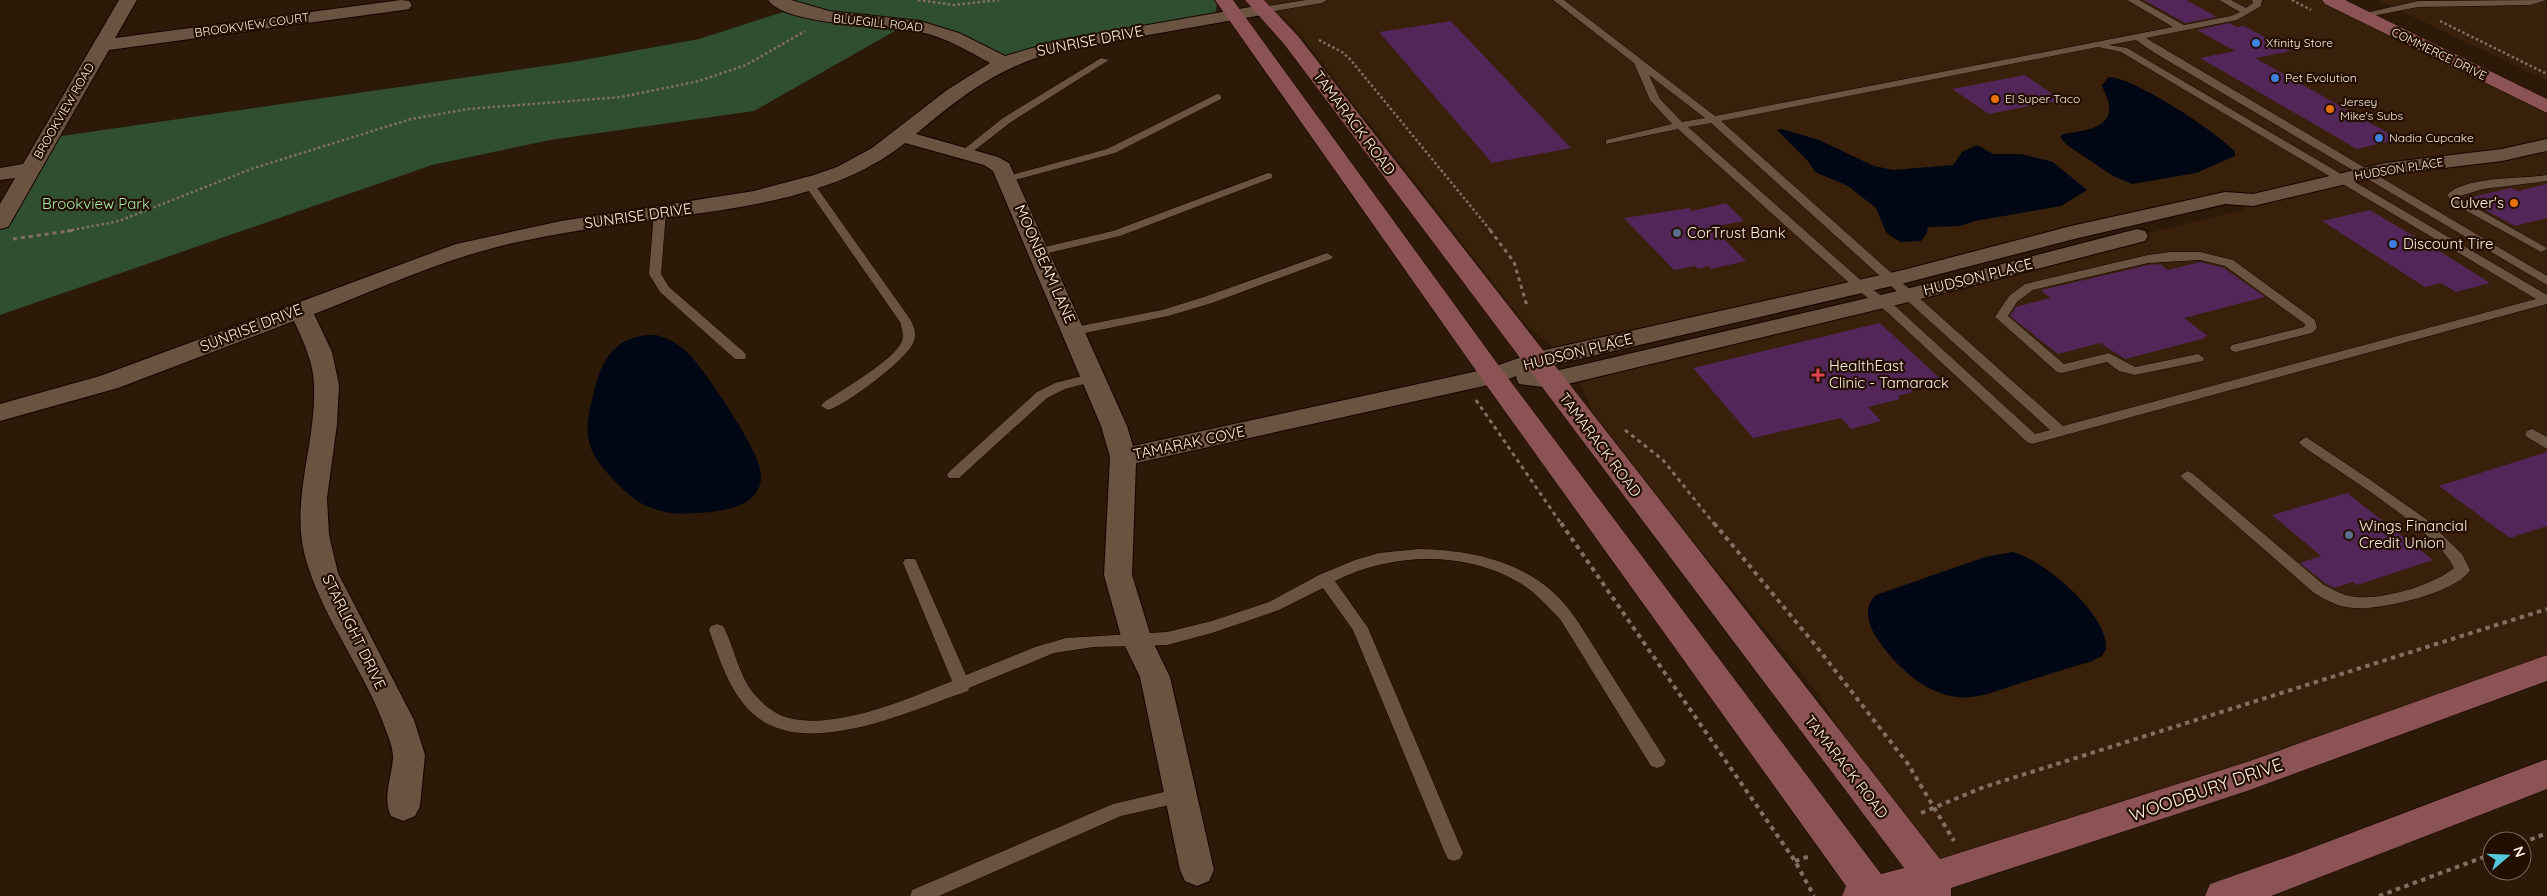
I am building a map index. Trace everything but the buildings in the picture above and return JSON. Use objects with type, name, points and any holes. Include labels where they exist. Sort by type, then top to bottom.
[{"type":"street","name":"BROOKVIEW ROAD","points":[[0,222],[128,0]]},
{"type":"street","name":"BLUEGILL ROAD","points":[[777,0],[793,9],[825,17],[898,23],[938,31],[1004,63]]},
{"type":"street","name":"COMMERCE DRIVE","points":[[2332,0],[2365,8],[2388,10],[2547,88]]},
{"type":"street","name":"BROOKVIEW COURT","points":[[102,45],[403,4]]},
{"type":"street","name":"SUNRISE DRIVE","points":[[0,413],[109,382],[434,259],[511,236],[744,200],[809,184],[846,170],[878,154],[904,137],[968,83],[1004,63],[1056,46],[1230,7],[1258,5]]},
{"type":"street","name":"TAMARACK ROAD","points":[[1258,5],[1286,34],[1544,370],[1932,887]]},
{"type":"street","points":[[1230,7],[1493,376],[1869,895]]},
{"type":"street","name":"COMMERCE DRIVE","points":[[2365,8],[2547,107]]},
{"type":"street","name":"MOONBEAM LANE","points":[[904,137],[991,161],[1002,167],[1075,331],[1114,426],[1123,458]]},
{"type":"street","name":"HUDSON PLACE","points":[[1493,376],[1544,370],[1881,302],[1901,287],[2047,239],[2225,198],[2253,200],[2364,173],[2502,155],[2547,145]]},
{"type":"street","points":[[0,174],[31,169]]},
{"type":"street","name":"HUDSON PLACE","points":[[1544,370],[1860,286],[1901,287]]},
{"type":"street","name":"STARLIGHT DRIVE","points":[[300,309],[320,352],[327,385],[324,424],[313,498],[314,535],[324,573],[398,720],[409,755],[403,806]]},
{"type":"street","name":"TAMARAK COVE","points":[[1197,870],[1155,677],[1137,640],[1118,576],[1123,458],[1493,376]]},
{"type":"street","name":"WOODBURY DRIVE","points":[[1869,895],[1932,887],[2138,813],[2303,757],[2547,668]]},
{"type":"street","points":[[2223,896],[2295,871],[2547,774]]},
{"type":"lane","points":[[1258,5],[1322,0]]},
{"type":"lane","points":[[1558,0],[1639,63],[1671,85],[1714,120],[2060,431]]},
{"type":"lane","points":[[2132,0],[2182,28]]},
{"type":"lane","points":[[2141,0],[2157,10],[2163,17]]},
{"type":"lane","points":[[2224,0],[2247,12]]},
{"type":"lane","points":[[1610,142],[1681,126],[2234,18],[2258,4],[2257,0]]},
{"type":"lane","points":[[2388,10],[2418,4],[2530,2],[2543,0]]},
{"type":"lane","points":[[2137,36],[2156,50],[2547,281]]},
{"type":"lane","points":[[2095,45],[2124,50],[2546,300]]},
{"type":"lane","points":[[963,154],[1007,120],[1104,60]]},
{"type":"lane","points":[[1639,63],[1655,100],[1681,126],[1860,286],[1881,302],[2032,439],[2546,300]]},
{"type":"lane","points":[[1008,179],[1111,151],[1217,97]]},
{"type":"lane","points":[[1040,251],[1116,234],[1268,176]]},
{"type":"lane","points":[[2541,249],[2460,203],[2453,195],[2460,190],[2493,184],[2547,178]]},
{"type":"lane","points":[[809,184],[906,322],[910,333],[907,344],[897,357],[828,406]]},
{"type":"lane","points":[[660,212],[655,274],[664,289],[740,356]]},
{"type":"lane","points":[[2198,358],[2135,371],[2124,368],[2109,357],[2062,369],[2001,317],[2013,299],[2029,287],[2148,259],[2165,256],[2200,256],[2229,263],[2311,323],[2310,329],[2236,348]]},
{"type":"lane","points":[[1075,331],[1164,313],[1199,303],[1327,257]]},
{"type":"lane","points":[[954,475],[1042,395],[1060,386],[1094,377]]},
{"type":"lane","points":[[2532,434],[2547,444]]},
{"type":"lane","points":[[2187,476],[2319,588],[2340,600],[2360,604],[2380,602],[2450,580],[2460,574],[2462,570],[2461,560],[2444,542],[2370,485],[2306,442]]},
{"type":"lane","points":[[717,630],[740,689],[760,712],[789,726],[819,726],[852,721],[962,686],[1044,650],[1092,640],[1170,638],[1254,614],[1277,605],[1324,579],[1361,564],[1401,556],[1441,554],[1480,561],[1519,575],[1547,595],[1565,616],[1657,761]]},
{"type":"lane","points":[[910,563],[962,686]]},
{"type":"lane","points":[[1324,579],[1360,628],[1454,853]]},
{"type":"lane","points":[[919,896],[1120,809],[1181,796]]},
{"type":"path","points":[[918,0],[954,5],[999,0]]},
{"type":"path","points":[[10,239],[77,230],[119,221],[254,168],[411,119],[468,109],[622,97],[699,81],[730,71],[764,56],[825,17]]},
{"type":"path","points":[[2438,20],[2547,74]]},
{"type":"path","points":[[1317,39],[1342,52],[1350,59],[1511,256],[1517,265],[1528,308]]},
{"type":"path","points":[[1486,415],[1796,862],[1814,896]]},
{"type":"path","points":[[1623,429],[1663,460],[1677,475],[1736,551],[1816,646],[1908,764],[1933,809],[2012,778],[2427,649],[2547,609]]},
{"type":"path","points":[[2532,838],[2547,833]]},
{"type":"path","points":[[2379,896],[2482,858]]},
{"type":"shaded area","points":[[1262,0],[2331,0],[2547,107],[2547,668],[1932,877],[1815,690],[1677,521],[1592,411],[1576,374],[2242,210],[2252,200],[2225,198],[1561,354],[1526,325],[1295,28]]},
{"type":"shaded area","points":[[2378,0],[2547,0],[2547,81]]},
{"type":"shaded area","points":[[2109,77],[2121,79],[2137,86],[2175,107],[2226,143],[2235,152],[2235,156],[2196,173],[2132,184],[2113,176],[2067,145],[2060,137],[2063,134],[2093,128],[2105,120],[2109,107],[2102,85]]},
{"type":"shaded area","points":[[1782,129],[1819,140],[1874,166],[1893,170],[1953,165],[1962,152],[1977,145],[1993,154],[2021,154],[2053,162],[2087,190],[2061,206],[1975,221],[1960,226],[1928,227],[1927,233],[1921,241],[1901,242],[1886,232],[1876,208],[1848,186],[1815,172],[1808,161],[1777,130]]},
{"type":"shaded area","points":[[656,335],[677,344],[696,362],[728,408],[755,455],[760,471],[760,485],[755,494],[741,505],[723,510],[682,513],[669,513],[648,507],[620,486],[594,455],[588,436],[588,418],[595,387],[604,363],[610,353],[619,345],[641,336]]},
{"type":"shaded area","points":[[2013,552],[2026,557],[2057,577],[2086,605],[2104,635],[2106,649],[2102,656],[2090,662],[1991,693],[1974,697],[1957,697],[1933,690],[1910,676],[1891,657],[1876,637],[1869,621],[1868,610],[1876,595],[1985,557]]},
{"type":"green space","name":"Brookview Park","points":[[777,0],[1214,0],[1217,5],[1214,19],[1082,41],[1004,63],[907,24],[754,111],[550,140],[432,165],[0,315],[0,222],[48,138],[578,61],[699,39],[792,9]]},
{"type":"place","name":"Xfinity Store","points":[[2256,43]]},
{"type":"place","name":"Pet Evolution","points":[[2275,78]]},
{"type":"place","name":"El Super Taco","points":[[1995,99]]},
{"type":"place","name":"Jersey Mike's Subs","points":[[2330,109]]},
{"type":"place","name":"Nadia Cupcake","points":[[2379,138]]},
{"type":"place","name":"Culver's","points":[[2514,203]]},
{"type":"place","name":"CorTrust Bank","points":[[1677,233]]},
{"type":"place","name":"Discount Tire","points":[[2393,244]]},
{"type":"place","name":"HealthEast Clinic - Tamarack","points":[[1818,375]]},
{"type":"place","name":"Wings Financial Credit Union","points":[[2349,535]]}]
